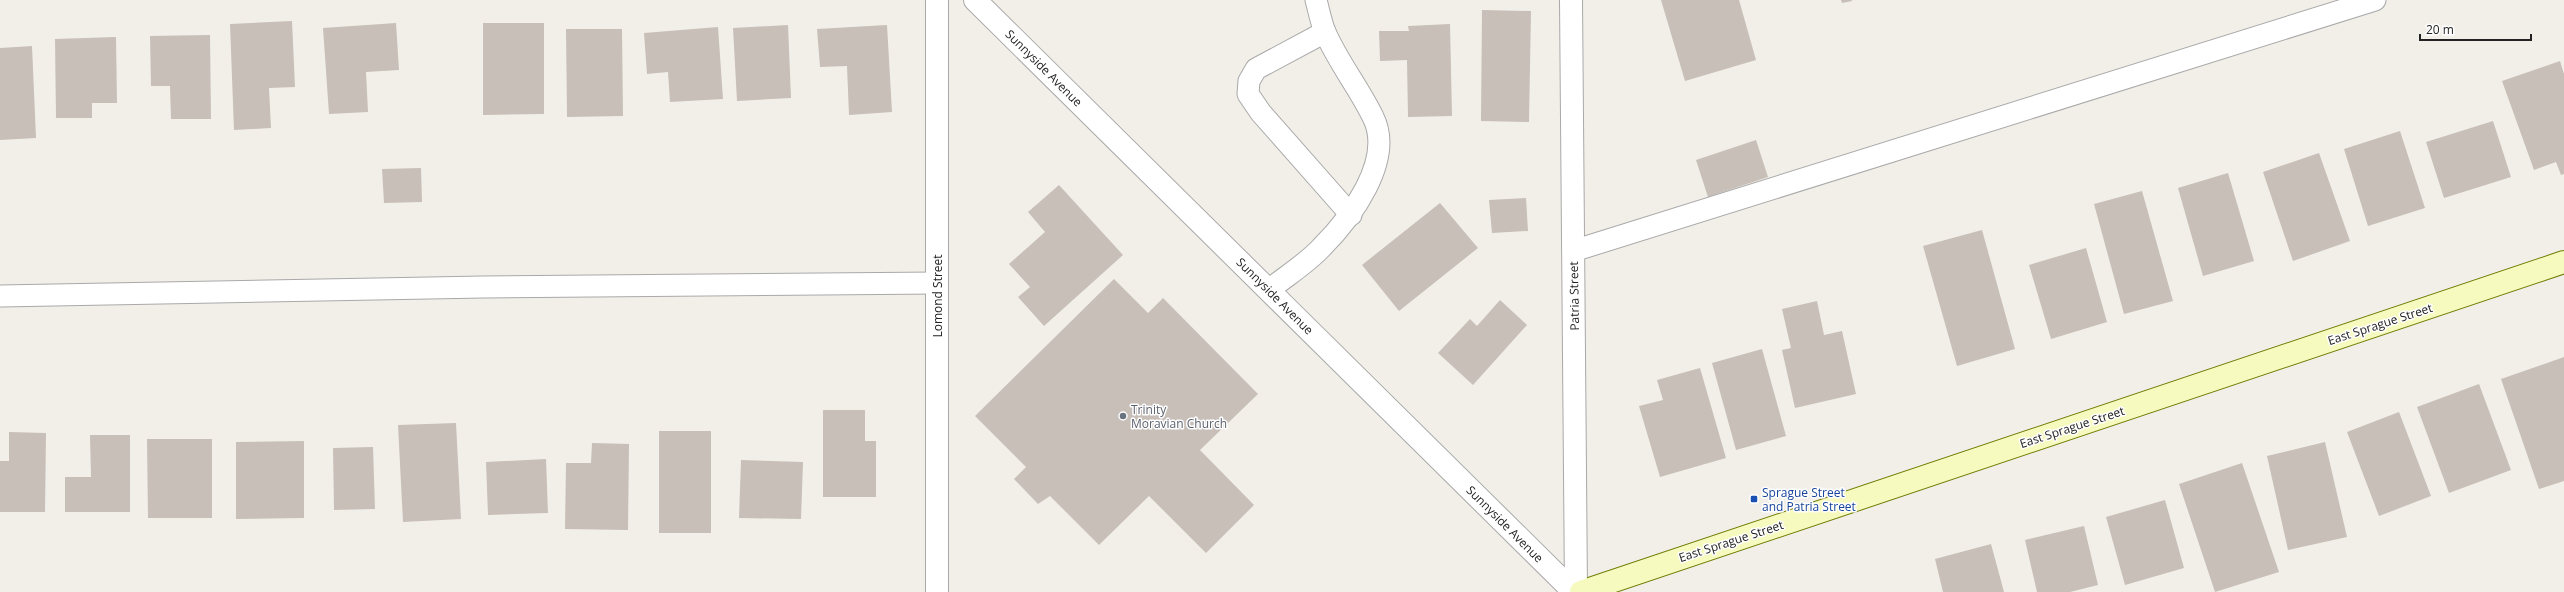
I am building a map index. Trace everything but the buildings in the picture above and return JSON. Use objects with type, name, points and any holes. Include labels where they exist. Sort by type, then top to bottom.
[{"type":"main road","name":"East Sprague Street","points":[[1581,592],[2564,262]]},
{"type":"street","name":"Lomond Street","points":[[937,0],[937,592]]},
{"type":"street","name":"Sunnyside Avenue","points":[[975,0],[1575,592]]},
{"type":"street","name":"Patria Street","points":[[1571,0],[1574,251],[1575,592]]},
{"type":"lane","points":[[1269,290],[1320,249],[1351,215],[1365,190],[1375,163],[1379,142],[1374,118],[1325,32],[1316,0]]},
{"type":"lane","points":[[1574,251],[2375,0]]},
{"type":"lane","points":[[1325,32],[1256,69],[1249,81],[1248,94],[1261,113],[1351,215]]},
{"type":"lane","points":[[0,296],[483,287],[937,283]]},
{"type":"place","name":"Trinity Moravian Church","points":[[1123,416]]},
{"type":"place","name":"Sprague Street and Patria Street","points":[[1754,499]]}]
